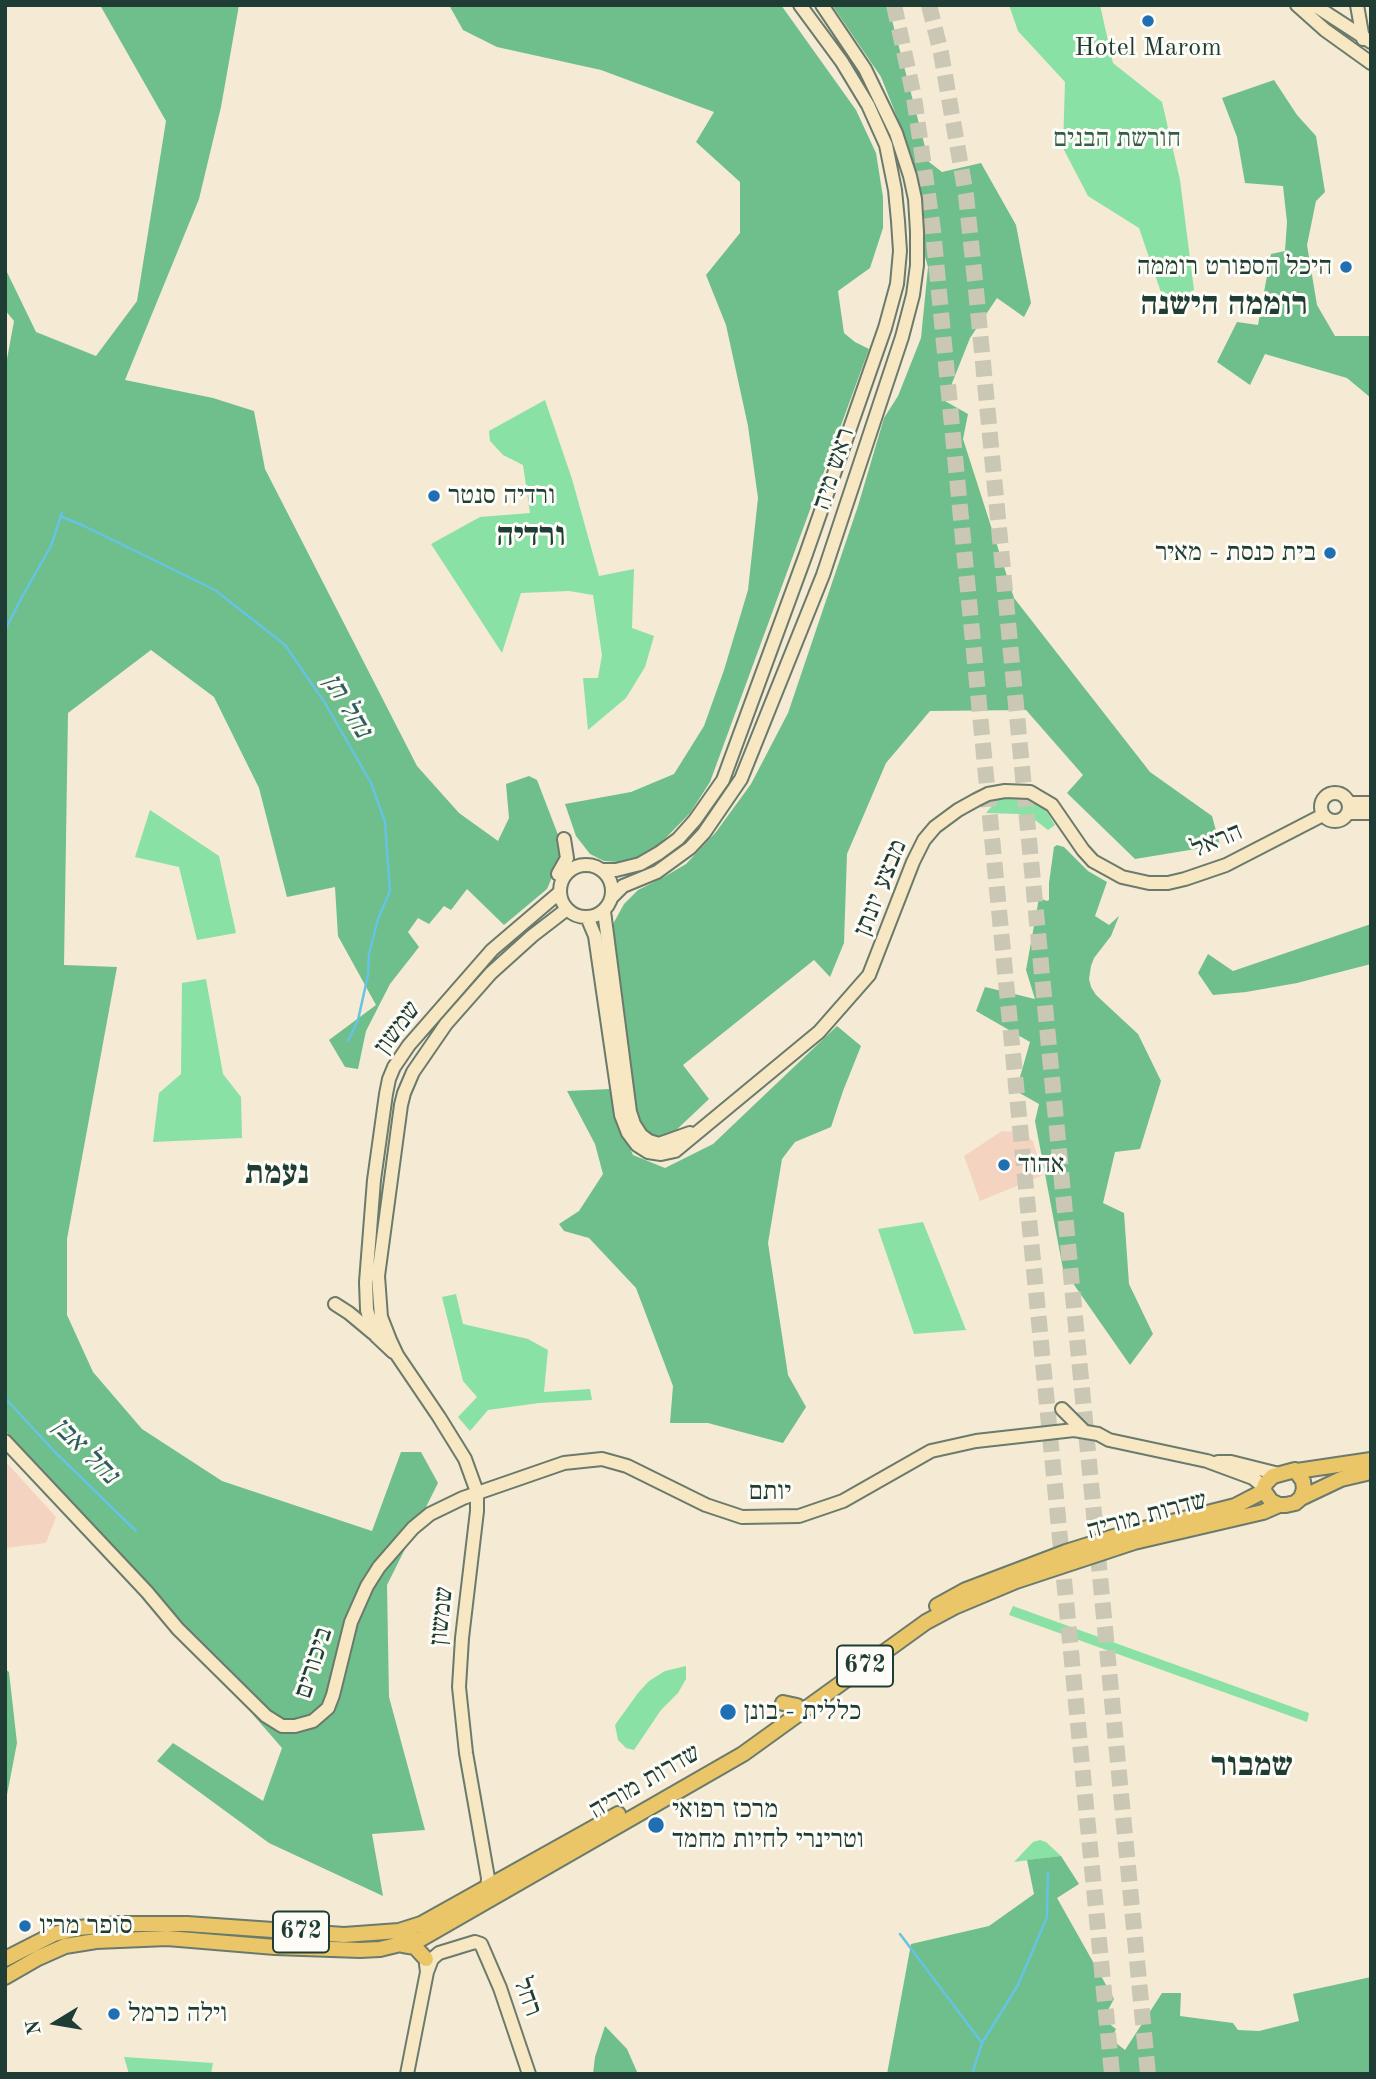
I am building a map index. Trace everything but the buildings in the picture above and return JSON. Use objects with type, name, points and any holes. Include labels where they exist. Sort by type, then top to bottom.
[{"type":"main road","points":[[1279,1474],[1371,1460]]},
{"type":"main road","points":[[1297,1471],[1304,1485],[1301,1498]]},
{"type":"main road","name":"672","points":[[1279,1505],[1292,1504],[1331,1483],[1371,1472]]},
{"type":"main road","name":"672","points":[[1264,1489],[1269,1479],[1279,1474]]},
{"type":"main road","points":[[1264,1489],[1271,1501],[1279,1505]]},
{"type":"main road","name":"שדרות מוריה","points":[[5,1959],[54,1934],[108,1925],[187,1924],[362,1935],[399,1931],[424,1932],[489,1887],[734,1749],[790,1705],[923,1614],[966,1590],[1066,1552],[1120,1535],[1235,1506],[1264,1489]]},
{"type":"main road","name":"שדרות מוריה","points":[[5,1977],[37,1958],[65,1946],[96,1941],[167,1938],[275,1947],[360,1950],[402,1944],[484,1902],[743,1754],[926,1622],[954,1607],[1016,1581],[1134,1542],[1279,1505]]},
{"type":"main road","points":[[402,1944],[415,1947],[426,1965]]},
{"type":"street","name":"ראש מיה","points":[[602,870],[640,864],[678,839],[723,780],[806,554],[885,328],[897,284],[900,251],[895,190],[886,145],[869,105],[800,5]]},
{"type":"street","name":"ראש מיה","points":[[612,897],[623,886],[656,872],[690,848],[705,833],[741,779],[827,564],[902,337],[913,295],[917,232],[915,199],[910,176],[896,133],[865,69],[822,5]]},
{"type":"street","points":[[1297,5],[1325,30],[1371,62]]},
{"type":"street","points":[[1314,5],[1368,35]]},
{"type":"street","points":[[1357,5],[1368,35],[1371,62]]},
{"type":"street","points":[[1325,30],[1345,36],[1368,35]]},
{"type":"street","name":"מבצע יונתן","points":[[587,917],[596,936],[621,1115],[628,1133],[637,1145],[648,1152],[661,1154],[675,1151],[819,1032],[869,975],[913,862],[935,827],[958,810],[988,794],[1005,791],[1030,792],[1052,805],[1093,861],[1122,877]]},
{"type":"street","points":[[1329,794],[1340,794],[1346,798],[1348,808],[1343,819],[1335,821],[1323,815],[1321,804],[1329,794]]},
{"type":"street","points":[[1348,808],[1371,803]]},
{"type":"street","points":[[1348,808],[1371,813]]},
{"type":"street","name":"הראל","points":[[1122,877],[1149,883],[1185,879],[1241,858],[1323,815]]},
{"type":"street","points":[[558,895],[563,878],[571,868],[584,864],[594,865],[602,870],[611,882],[612,897],[604,911],[587,917],[573,914],[568,909],[558,895],[556,878],[567,858],[564,839]]},
{"type":"street","name":"שמשון","points":[[397,1355],[376,1336],[368,1317],[366,1282],[374,1180],[386,1094],[394,1067],[409,1045],[492,950],[558,895]]},
{"type":"street","name":"שמשון","points":[[484,1902],[489,1887],[466,1753],[459,1687],[477,1492],[466,1459],[397,1355],[380,1317],[378,1276],[404,1093],[413,1072],[446,1024],[491,973],[531,936],[568,909]]},
{"type":"street","name":"מבצע יונתן","points":[[604,911],[630,1112],[634,1124],[641,1135],[659,1144],[704,1127]]},
{"type":"street","points":[[353,1308],[361,1299],[366,1282]]},
{"type":"street","points":[[335,1304],[376,1336]]},
{"type":"street","points":[[1062,1409],[1084,1432]]},
{"type":"street","name":"יותם","points":[[477,1492],[564,1463],[602,1459],[627,1466],[706,1505],[742,1517],[799,1516],[843,1501],[931,1451],[976,1441],[1074,1430],[1207,1461],[1253,1478],[1264,1489]]},
{"type":"street","name":"יותם","points":[[1061,1432],[1072,1437],[1109,1440]]},
{"type":"street","name":"ביכורים","points":[[5,1441],[148,1593],[178,1629],[266,1716],[282,1726],[303,1725],[321,1717],[328,1708],[351,1622],[379,1567],[413,1528],[430,1514],[477,1492]]},
{"type":"street","points":[[466,1459],[468,1474],[463,1498],[472,1500],[477,1511]]},
{"type":"street","name":"יותם","points":[[1207,1461],[1231,1462],[1279,1474]]},
{"type":"street","points":[[473,1477],[496,1486]]},
{"type":"street","points":[[477,1511],[485,1493],[496,1486]]},
{"type":"street","points":[[424,1932],[440,1948],[449,1950]]},
{"type":"street","points":[[408,2071],[426,1965],[424,1932]]},
{"type":"street","name":"רחל","points":[[449,1950],[475,1942],[483,1946],[529,2074]]},
{"type":"street","points":[[426,1965],[434,1956],[449,1950]]},
{"type":"shaded area","name":"אהוד","points":[[1002,1131],[1018,1132],[1033,1141],[1043,1175],[980,1201],[964,1156]]},
{"type":"shaded area","points":[[5,1461],[56,1517],[46,1543],[5,1548]]},
{"type":"green space","points":[[100,5],[239,5],[221,107],[199,199],[125,380],[213,398],[254,411],[265,469],[417,766],[459,813],[498,841],[509,818],[506,784],[529,776],[537,780],[560,840],[563,857],[547,889],[504,925],[467,889],[451,910],[444,906],[429,924],[418,918],[408,932],[419,947],[390,984],[366,1031],[358,1069],[345,1067],[329,1040],[376,1005],[338,936],[335,887],[287,897],[259,788],[214,697],[151,650],[68,713],[64,965],[117,967],[67,1239],[67,1315],[93,1372],[142,1429],[222,1481],[372,1531],[401,1452],[421,1452],[438,1483],[387,1585],[389,1697],[425,1830],[372,1834],[383,1896],[269,1843],[157,1761],[173,1743],[263,1801],[282,1748],[5,1430],[5,370],[14,321],[5,310],[5,268],[36,332],[96,356],[137,301],[166,121]]},
{"type":"green space","points":[[449,5],[781,5],[856,110],[876,153],[883,197],[883,228],[870,268],[838,291],[844,333],[869,349],[710,782],[690,813],[657,847],[637,857],[618,862],[604,861],[590,854],[576,836],[565,804],[631,792],[674,774],[704,726],[748,590],[758,498],[748,426],[726,325],[706,275],[740,233],[740,182],[696,142],[714,112],[601,70],[497,47],[463,30]]},
{"type":"green space","points":[[832,5],[888,5],[929,162],[942,172],[981,163],[1016,225],[1031,303],[1024,317],[997,298],[970,338],[945,401],[968,414],[963,439],[1014,598],[1150,772],[1212,816],[1220,845],[1135,859],[1067,793],[1083,775],[1026,710],[930,711],[886,763],[847,854],[844,943],[830,977],[814,960],[683,1065],[709,1099],[671,1135],[656,1136],[645,1130],[635,1116],[613,924],[624,904],[638,890],[686,864],[716,832],[751,784],[788,713],[858,506],[884,418],[898,396],[921,338],[928,267],[924,253],[923,200],[899,122],[881,77]]},
{"type":"green space","name":"חורשת הבנים","points":[[1009,5],[1100,5],[1113,63],[1162,102],[1180,180],[1194,290],[1165,304],[1139,228],[1088,196],[1063,148],[1065,82],[1018,31]]},
{"type":"green space","points":[[1274,80],[1297,115],[1316,136],[1325,192],[1316,201],[1307,245],[1317,305],[1335,336],[1371,336],[1371,398],[1347,378],[1265,354],[1250,385],[1217,362],[1237,322],[1258,325],[1271,254],[1285,251],[1287,222],[1283,186],[1245,183],[1237,137],[1222,98]]},
{"type":"green space","points":[[545,400],[572,479],[599,576],[634,569],[632,628],[654,636],[645,667],[626,698],[588,730],[583,678],[598,678],[602,655],[593,595],[569,591],[521,593],[502,653],[431,544],[480,517],[530,513],[523,465],[503,455],[490,441],[489,431]]},
{"type":"green space","points":[[1007,796],[1042,804],[1055,825],[1048,830],[1035,820],[1018,814],[986,813],[997,800]]},
{"type":"green space","points":[[150,810],[219,856],[236,933],[197,940],[179,867],[135,857]]},
{"type":"green space","points":[[1054,847],[1064,847],[1088,871],[1107,882],[1095,916],[1109,925],[1119,916],[1111,936],[1094,958],[1089,979],[1091,987],[1096,995],[1138,1034],[1161,1081],[1140,1149],[1115,1152],[1103,1203],[1124,1213],[1129,1284],[1153,1334],[1130,1365],[1063,1269],[1035,1121],[1039,1104],[1016,1091],[1030,1042],[976,1011],[985,987],[1035,999],[1026,970],[1039,898],[1049,900]]},
{"type":"green space","points":[[1371,924],[1371,964],[1297,983],[1213,995],[1198,973],[1208,954],[1233,971]]},
{"type":"green space","points":[[206,979],[223,1074],[241,1097],[242,1138],[153,1142],[159,1093],[181,1074],[182,983]]},
{"type":"green space","points":[[837,1026],[861,1046],[831,1127],[795,1142],[782,1159],[768,1243],[788,1375],[806,1407],[783,1443],[708,1423],[670,1423],[673,1386],[636,1288],[589,1238],[564,1231],[559,1224],[579,1211],[603,1174],[595,1144],[567,1091],[610,1089],[618,1122],[633,1155],[665,1168],[713,1144]]},
{"type":"green space","points":[[923,1222],[966,1330],[914,1334],[878,1229]]},
{"type":"green space","points":[[456,1294],[463,1324],[528,1339],[548,1350],[544,1392],[590,1389],[592,1400],[488,1410],[470,1431],[458,1417],[477,1397],[463,1381],[442,1297]]},
{"type":"green space","points":[[1013,1606],[1309,1713],[1307,1722],[1009,1615]]},
{"type":"green space","points":[[686,1666],[686,1679],[678,1693],[661,1710],[634,1750],[626,1748],[618,1740],[615,1725],[638,1693],[649,1681],[665,1671]]},
{"type":"green space","points":[[5,1669],[9,1672],[17,1743],[5,1805]]},
{"type":"green space","points":[[1040,1840],[1061,1856],[1014,1862],[1033,1842]]},
{"type":"green space","points":[[1061,1856],[1079,1884],[1057,1898],[1114,1999],[1103,2019],[1116,2029],[1111,2039],[1125,2050],[1162,1993],[1181,1993],[1180,2016],[1233,2023],[1238,2030],[1259,2031],[1299,2021],[1293,1994],[1371,1977],[1371,2074],[887,2074],[911,1944],[989,1926],[1034,1894],[1027,1860]]},
{"type":"green space","points":[[605,2026],[627,2049],[638,2074],[593,2074],[595,2057]]},
{"type":"green space","points":[[124,2057],[213,2063],[211,2074],[129,2074]]},
{"type":"waterway","name":"נחל אבן","points":[[5,630],[51,546],[62,513]]},
{"type":"waterway","name":"נחל תן","points":[[60,516],[215,590],[285,645],[325,703],[371,783],[385,822],[390,891],[378,919],[358,1020],[348,1041]]},
{"type":"waterway","name":"נחל אבן","points":[[5,1398],[55,1452],[136,1531]]},
{"type":"waterway","points":[[972,2074],[982,2043],[1018,1985],[1047,1917],[1048,1872]]},
{"type":"waterway","points":[[900,1934],[982,2043]]},
{"type":"tunnel","points":[[894,5],[914,97],[933,230],[1112,2074]]},
{"type":"tunnel","points":[[929,5],[941,53],[966,195],[1148,2074]]},
{"type":"place","name":"Hotel Marom","points":[[1148,21]]},
{"type":"place","name":"היכל הספורט רוממה","points":[[1346,267]]},
{"type":"place","name":"ורדיה סנטר","points":[[434,496]]},
{"type":"place","name":"בית כנסת - מאיר","points":[[1330,553]]},
{"type":"place","name":"אהוד","points":[[1004,1165]]},
{"type":"place","name":"כללית - בונן","points":[[728,1712]]},
{"type":"place","name":"מרכז רפואי וטרינרי לחיות מחמד","points":[[656,1825]]},
{"type":"place","name":"סופר מריו","points":[[25,1926]]},
{"type":"place","name":"וילה כרמל","points":[[114,2014]]},
{"type":"district","name":"רוממה הישנה","points":[[1224,305]]},
{"type":"district","name":"ורדיה","points":[[531,536]]},
{"type":"district","name":"נעמת","points":[[277,1174]]},
{"type":"district","name":"שמבור","points":[[1252,1766]]}]
